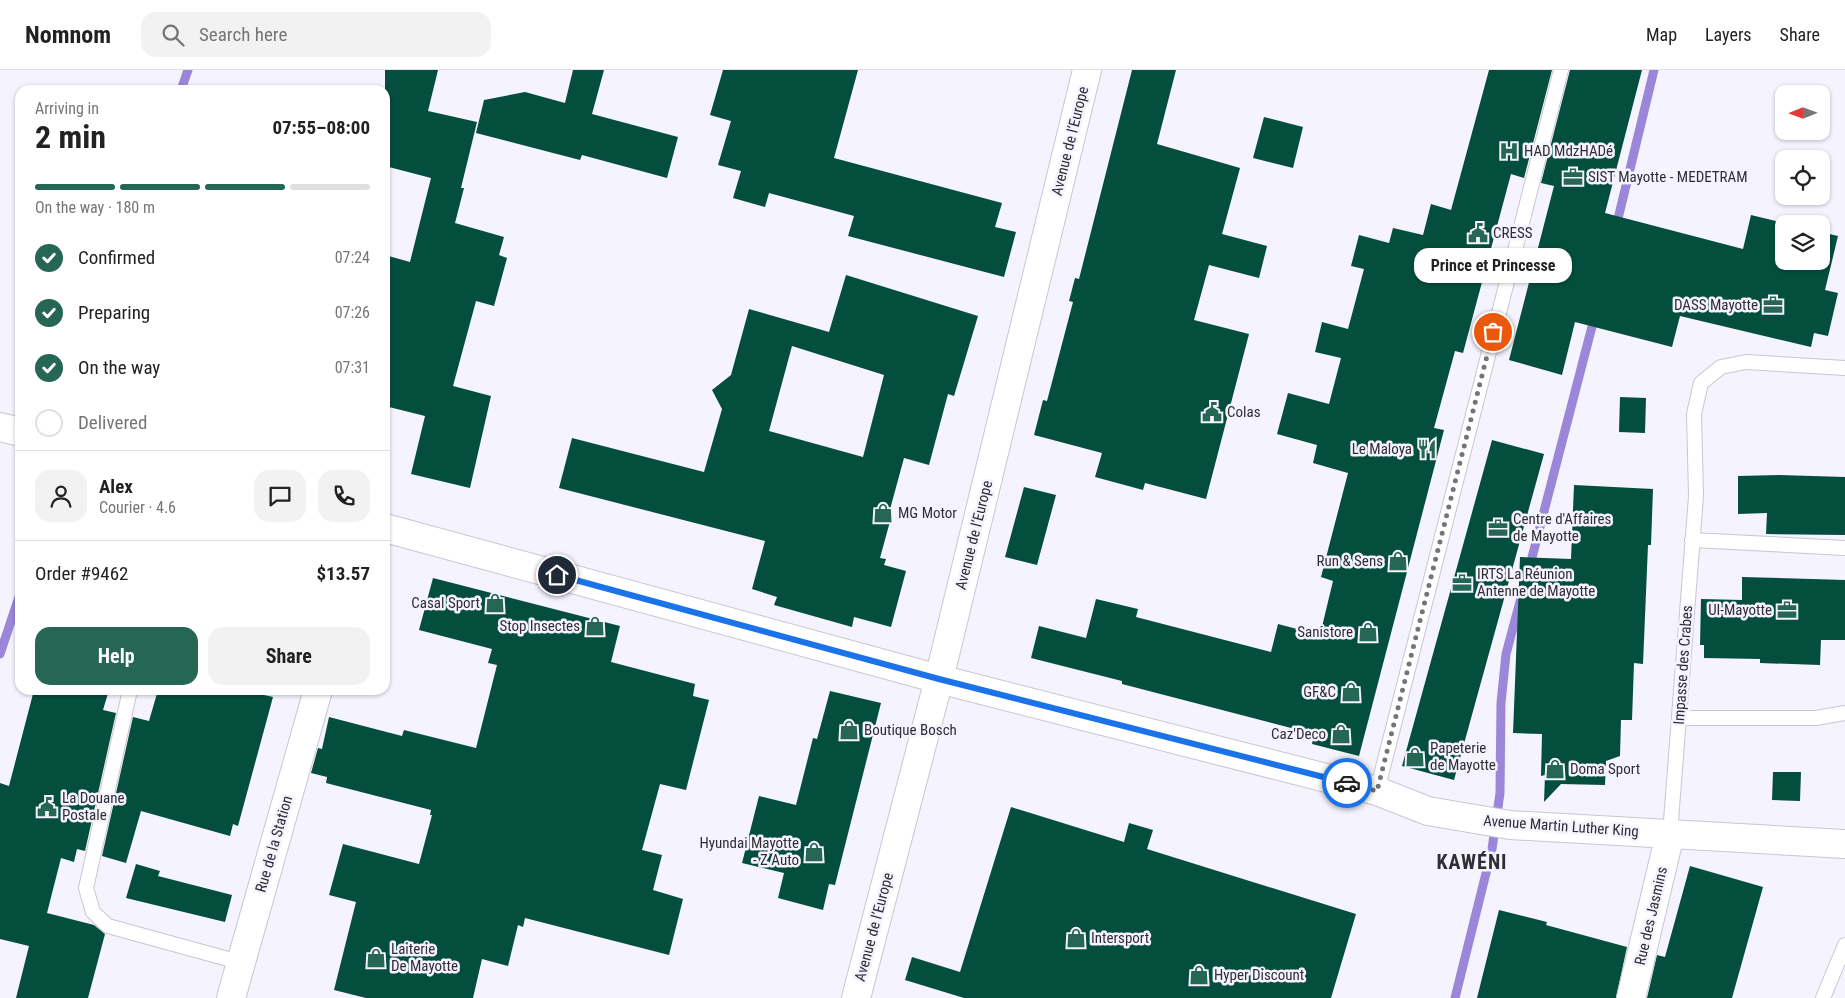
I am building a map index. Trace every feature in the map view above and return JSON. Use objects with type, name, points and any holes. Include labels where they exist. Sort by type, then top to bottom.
[{"type":"street","name":"Avenue de l’Europe","points":[[856,998],[939,679],[1087,70]]},
{"type":"street","points":[[0,427],[15,431]]},
{"type":"street","name":"Avenue Martin Luther King","points":[[390,529],[939,679],[1377,791],[1428,811],[1510,825],[1845,844]]},
{"type":"street","name":"Rue de la Station","points":[[230,998],[317,695]]},
{"type":"street","name":"Rue des Jasmins","points":[[1631,998],[1670,834]]},
{"type":"lane","points":[[1377,791],[1561,70]]},
{"type":"lane","name":"Impasse des Crabes","points":[[1670,834],[1696,496],[1694,414],[1701,383],[1721,367],[1746,362],[1845,368]]},
{"type":"lane","points":[[1692,540],[1845,548]]},
{"type":"lane","points":[[129,695],[86,888],[93,912],[108,926],[240,962]]},
{"type":"lane","points":[[1679,718],[1816,718],[1845,713]]},
{"type":"lane","points":[[1823,998],[1845,945]]},
{"type":"building","points":[[385,70],[438,70],[428,111],[477,122],[461,188],[464,188],[455,223],[504,237],[499,255],[507,258],[494,306],[476,301],[453,386],[491,396],[470,488],[411,474],[425,416],[390,407],[390,256],[410,262],[431,178],[390,167],[390,85],[385,85]]},
{"type":"building","points":[[573,70],[604,70],[592,114],[678,137],[667,178],[582,155],[580,160],[476,133],[484,100],[525,92],[565,103]]},
{"type":"building","points":[[723,70],[858,70],[834,158],[1002,203],[995,227],[1016,232],[1004,277],[848,236],[854,216],[769,193],[765,207],[733,198],[741,171],[718,165],[731,121],[710,115]]},
{"type":"building","points":[[1132,70],[1176,70],[1157,144],[1240,168],[1222,234],[1267,246],[1259,278],[1209,265],[1194,320],[1249,334],[1206,499],[1145,483],[1143,490],[1095,477],[1102,453],[1034,435],[1043,400],[1047,401],[1073,302],[1069,301],[1075,278],[1079,279]]},
{"type":"building","points":[[1489,70],[1552,70],[1524,178],[1511,174],[1463,353],[1455,351],[1434,428],[1444,430],[1359,756],[1312,744],[1314,734],[1122,684],[1122,681],[1031,658],[1039,626],[1086,638],[1096,599],[1138,609],[1136,617],[1271,652],[1278,624],[1320,635],[1333,581],[1321,577],[1348,473],[1313,463],[1317,445],[1277,434],[1288,393],[1329,404],[1341,358],[1315,352],[1322,322],[1348,329],[1364,269],[1351,266],[1359,235],[1389,243],[1393,228],[1423,235],[1431,204],[1451,210]]},
{"type":"building","points":[[1570,70],[1642,70],[1605,213],[1743,249],[1751,215],[1775,221],[1775,270],[1830,270],[1825,290],[1838,293],[1828,336],[1814,333],[1811,347],[1680,316],[1672,347],[1575,322],[1562,375],[1509,360],[1554,186],[1541,183]]},
{"type":"building","points":[[1264,117],[1303,127],[1293,168],[1253,158]]},
{"type":"building","points":[[1830,234],[1838,236],[1830,269]]},
{"type":"building","points":[[846,275],[978,316],[954,396],[948,394],[929,465],[904,458],[889,513],[892,514],[880,558],[886,559],[884,565],[906,571],[891,627],[854,617],[852,627],[774,605],[777,597],[752,589],[765,541],[559,488],[572,438],[704,472],[722,409],[712,390],[731,375],[749,309],[829,332]],"holes":[[[792,346],[884,375],[863,457],[769,431]]]},
{"type":"building","points":[[1620,397],[1646,398],[1645,433],[1619,432]]},
{"type":"building","points":[[1492,440],[1544,454],[1454,780],[1402,766]]},
{"type":"building","points":[[1738,476],[1845,477],[1845,535],[1766,534],[1767,513],[1738,514]]},
{"type":"building","points":[[1574,485],[1653,489],[1651,545],[1648,545],[1643,664],[1634,663],[1632,720],[1621,720],[1620,756],[1606,761],[1605,785],[1561,784],[1544,802],[1545,775],[1541,776],[1542,734],[1513,733],[1520,557],[1571,559]]},
{"type":"building","points":[[1024,487],[1056,495],[1037,565],[1005,557]]},
{"type":"building","points":[[1742,577],[1845,580],[1845,640],[1821,640],[1820,665],[1760,663],[1760,659],[1704,658],[1704,645],[1700,645],[1701,599],[1742,600]]},
{"type":"building","points":[[433,578],[620,626],[611,662],[695,684],[693,696],[709,700],[686,790],[660,784],[642,850],[662,855],[653,890],[683,899],[669,955],[525,918],[523,927],[518,925],[508,966],[482,959],[473,998],[366,998],[334,990],[356,902],[329,895],[343,844],[419,864],[432,815],[430,815],[431,810],[326,783],[327,777],[311,773],[318,748],[322,749],[329,717],[402,736],[404,730],[476,748],[497,665],[488,663],[492,649],[419,630]]},
{"type":"building","points":[[830,691],[881,703],[835,885],[829,884],[823,910],[778,898],[784,873],[742,863],[759,796],[796,805],[813,738],[817,739]]},
{"type":"building","points":[[33,695],[108,695],[103,710],[116,713],[85,851],[77,849],[74,862],[61,858],[47,913],[94,925],[105,934],[88,998],[16,998],[29,946],[0,939],[0,783],[9,786]]},
{"type":"building","points":[[157,695],[264,695],[273,697],[238,826],[233,824],[230,836],[141,811],[126,863],[102,856],[133,717],[149,721]]},
{"type":"building","points":[[1773,772],[1801,772],[1800,801],[1772,800]]},
{"type":"building","points":[[1011,807],[1124,842],[1129,823],[1153,830],[1147,849],[1356,914],[1331,998],[964,998],[905,980],[912,957],[960,972]]},
{"type":"building","points":[[136,864],[160,871],[158,876],[232,895],[225,922],[126,898]]},
{"type":"building","points":[[1690,866],[1763,887],[1732,998],[1647,998],[1657,955],[1665,957]]},
{"type":"building","points":[[1499,910],[1547,922],[1546,925],[1627,947],[1616,998],[1477,998]]},
{"type":"waterway","points":[[183,85],[188,70]]},
{"type":"waterway","points":[[1616,227],[1654,70]]},
{"type":"waterway","points":[[1529,569],[1595,315]]},
{"type":"waterway","points":[[1455,998],[1492,849],[1500,793],[1501,703],[1506,654],[1521,598]]},
{"type":"waterway","points":[[0,654],[15,609]]},
{"type":"way so far","points":[[1347,783],[1377,791],[1393,734],[1493,332]]},
{"type":"place","name":"HAD MdzHADé","points":[[1509,151]]},
{"type":"place","name":"SIST Mayotte - MEDETRAM","points":[[1573,177]]},
{"type":"place","name":"CRESS","points":[[1478,233]]},
{"type":"place","name":"DASS Mayotte","points":[[1773,305]]},
{"type":"place","name":"Prince et Princesse","points":[[1493,332]]},
{"type":"place","name":"Colas","points":[[1212,412]]},
{"type":"place","name":"Le Maloya","points":[[1427,449]]},
{"type":"place","name":"MG Motor","points":[[883,513]]},
{"type":"place","name":"Centre d'Affaires de Mayotte","points":[[1498,528]]},
{"type":"place","name":"Run & Sens","points":[[1398,561]]},
{"type":"place","name":"IRTS La Réunion Antenne de Mayotte","points":[[1462,583]]},
{"type":"place","name":"Casal Sport","points":[[495,603]]},
{"type":"place","name":"UI-Mayotte","points":[[1787,610]]},
{"type":"place","name":"Stop Insectes","points":[[595,626]]},
{"type":"place","name":"Sanistore","points":[[1368,632]]},
{"type":"place","name":"GF&C","points":[[1351,692]]},
{"type":"place","name":"Boutique Bosch","points":[[849,730]]},
{"type":"place","name":"Caz'Deco","points":[[1341,734]]},
{"type":"place","name":"Papeterie de Mayotte","points":[[1415,757]]},
{"type":"place","name":"Doma Sport","points":[[1555,769]]},
{"type":"place","name":"La Douane Postale","points":[[47,807]]},
{"type":"place","name":"Hyundai Mayotte - Z Auto","points":[[814,852]]},
{"type":"place","name":"Intersport","points":[[1076,938]]},
{"type":"place","name":"Laiterie De Mayotte","points":[[376,958]]},
{"type":"place","name":"Hyper Discount","points":[[1199,975]]},
{"type":"district","name":"KAWÉNI","points":[[1472,862]]},
{"type":"route","points":[[557,575],[939,679],[1347,783]]}]
